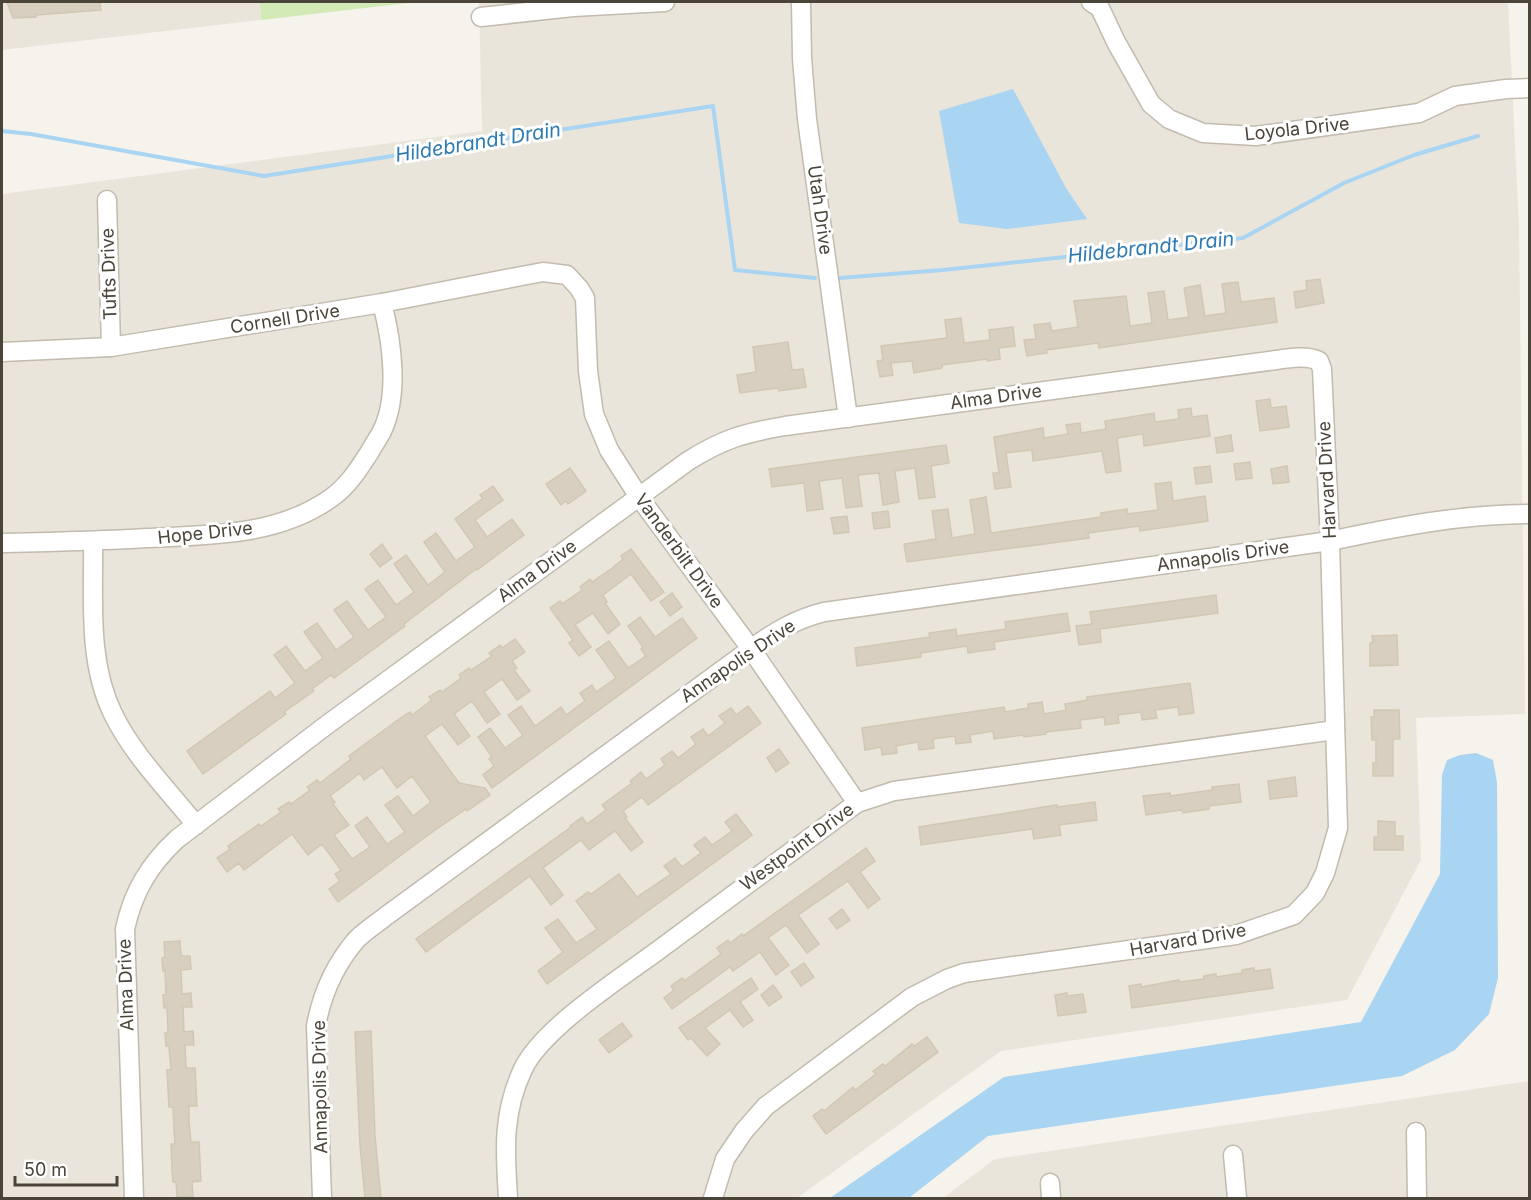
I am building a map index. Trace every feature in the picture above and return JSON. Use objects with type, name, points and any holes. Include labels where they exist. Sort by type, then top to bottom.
[{"type":"street","points":[[482,17],[573,7],[664,2]]},
{"type":"street","name":"Utah Drive","points":[[801,2],[802,58],[807,119],[848,418]]},
{"type":"street","name":"Loyola Drive","points":[[1098,4],[1116,42],[1151,104],[1169,119],[1203,133],[1268,134],[1419,113],[1455,96],[1530,88]]},
{"type":"street","name":"Tufts Drive","points":[[107,200],[111,348]]},
{"type":"street","name":"Cornell Drive","points":[[2,352],[111,348],[382,303],[543,272],[567,275]]},
{"type":"street","name":"Vanderbilt Drive","points":[[567,275],[574,281],[585,298],[588,370],[594,414],[609,450],[639,497],[751,649],[857,803]]},
{"type":"street","name":"Hope Drive","points":[[2,543],[220,535],[281,523],[309,511],[332,497],[351,480],[382,432],[388,412],[391,387],[390,335],[382,303]]},
{"type":"street","name":"Alma Drive","points":[[134,1198],[124,929],[131,903],[146,873],[162,852],[328,724],[688,461],[723,441],[748,432],[1276,360],[1315,359]]},
{"type":"street","name":"Harvard Drive","points":[[713,1198],[725,1159],[744,1131],[766,1106],[930,986],[964,973],[1236,935],[1294,915],[1315,893],[1325,873],[1338,828],[1330,541],[1322,369],[1319,361],[1315,359]]},
{"type":"street","name":"Annapolis Drive","points":[[322,1198],[316,1026],[320,1002],[333,973],[357,939],[788,624],[824,612],[1330,541],[1455,517],[1530,514]]},
{"type":"street","points":[[93,541],[94,647],[112,713],[128,740],[196,825]]},
{"type":"street","name":"Westpoint Drive","points":[[508,1198],[504,1144],[508,1114],[524,1067],[540,1045],[559,1026],[606,989],[857,803],[894,791],[1335,730]]},
{"type":"street","points":[[1416,1132],[1417,1198]]},
{"type":"street","points":[[1233,1155],[1237,1198]]},
{"type":"shaded area","points":[[2,2],[260,2],[261,20],[2,50]]},
{"type":"shaded area","points":[[479,2],[1508,2],[1519,226],[1525,714],[1416,718],[1421,860],[1347,1000],[1001,1051],[797,1198],[2,1198],[2,194],[482,131]]},
{"type":"shaded area","points":[[1529,1081],[1529,1198],[943,1198],[995,1159]]},
{"type":"green space","points":[[260,2],[417,2],[261,20]]},
{"type":"water","points":[[1013,89],[1066,188],[1087,219],[1007,229],[959,223],[939,111]]},
{"type":"water","points":[[1476,753],[1493,760],[1497,782],[1498,978],[1489,1014],[1455,1050],[1402,1076],[988,1136],[909,1198],[830,1198],[1004,1077],[1361,1022],[1440,874],[1442,775],[1447,760],[1460,755]]},
{"type":"building","points":[[7,2],[100,2],[101,10],[13,18]]},
{"type":"building","points":[[1320,279],[1324,303],[1296,308],[1294,292],[1307,290],[1306,281]]},
{"type":"building","points":[[1238,282],[1241,302],[1274,298],[1277,322],[1099,348],[1098,343],[1046,350],[1047,353],[1027,356],[1024,340],[1036,339],[1034,325],[1050,323],[1052,331],[1078,327],[1074,301],[1126,296],[1130,326],[1152,323],[1148,293],[1164,291],[1168,320],[1189,317],[1184,288],[1200,285],[1205,316],[1226,313],[1222,284]]},
{"type":"building","points":[[961,318],[964,343],[990,340],[989,330],[1013,327],[1015,346],[999,348],[1000,359],[942,365],[942,368],[914,373],[912,361],[891,363],[893,375],[880,377],[877,361],[883,360],[881,346],[947,338],[945,320]]},
{"type":"building","points":[[788,342],[792,370],[803,369],[806,387],[740,393],[737,375],[756,372],[753,347]]},
{"type":"building","points":[[1270,399],[1271,408],[1286,406],[1289,427],[1260,431],[1256,401]]},
{"type":"building","points":[[1191,408],[1192,417],[1207,415],[1210,436],[1144,446],[1143,434],[1117,438],[1121,471],[1106,473],[1102,451],[1033,461],[1032,450],[1006,453],[1011,487],[995,489],[993,473],[999,473],[994,437],[1043,428],[1044,438],[1068,434],[1066,425],[1080,423],[1081,433],[1106,429],[1105,421],[1154,413],[1155,422],[1179,419],[1178,410]]},
{"type":"building","points":[[1231,435],[1233,451],[1217,453],[1215,438]]},
{"type":"building","points":[[946,445],[949,463],[931,466],[935,497],[919,499],[915,468],[895,471],[899,502],[883,505],[879,473],[858,475],[862,506],[846,508],[842,478],[819,481],[823,509],[807,511],[804,483],[772,487],[769,469]]},
{"type":"building","points":[[1250,462],[1252,478],[1236,480],[1234,464]]},
{"type":"building","points":[[1210,466],[1212,482],[1196,484],[1194,468]]},
{"type":"building","points":[[1287,466],[1289,482],[1273,484],[1271,469]]},
{"type":"building","points":[[570,468],[586,491],[568,504],[566,501],[561,505],[546,484]]},
{"type":"building","points":[[1171,482],[1173,501],[1205,496],[1208,521],[1140,531],[1139,526],[1088,533],[1089,538],[907,562],[904,544],[936,539],[932,511],[948,509],[952,538],[975,534],[970,500],[986,497],[991,533],[1101,517],[1101,513],[1127,509],[1128,514],[1158,510],[1155,484]]},
{"type":"building","points":[[493,486],[503,500],[475,520],[487,537],[512,519],[524,535],[334,678],[331,675],[312,689],[314,691],[284,712],[286,714],[203,774],[187,751],[270,691],[275,698],[295,683],[274,655],[286,646],[305,671],[323,658],[304,632],[317,623],[336,650],[354,637],[334,610],[347,601],[368,630],[386,617],[365,589],[378,580],[396,605],[414,592],[394,564],[406,555],[428,585],[445,572],[424,542],[436,533],[456,561],[475,547],[455,519],[483,498],[480,495]]},
{"type":"building","points":[[888,511],[890,527],[874,529],[872,513]]},
{"type":"building","points":[[847,516],[849,532],[834,534],[831,518]]},
{"type":"building","points":[[382,544],[392,558],[380,567],[370,554]]},
{"type":"building","points":[[631,549],[664,592],[651,601],[631,574],[603,595],[607,602],[605,603],[620,624],[608,634],[593,613],[575,625],[591,647],[579,656],[569,643],[573,640],[550,608],[560,601],[562,604],[582,590],[580,587],[590,579],[592,582],[611,569],[623,559],[621,556]]},
{"type":"building","points":[[672,593],[682,607],[670,616],[660,602]]},
{"type":"building","points":[[1216,595],[1218,613],[1100,629],[1101,642],[1079,645],[1076,626],[1092,624],[1090,612]]},
{"type":"building","points":[[1067,613],[1070,631],[994,642],[995,649],[968,653],[967,646],[921,653],[921,657],[857,666],[855,648],[930,637],[929,633],[956,629],[957,636],[1006,629],[1005,622]]},
{"type":"building","points":[[640,617],[655,637],[682,618],[697,638],[492,788],[483,775],[494,766],[489,759],[492,757],[478,737],[490,728],[505,748],[523,735],[508,715],[521,706],[535,726],[561,707],[566,715],[585,701],[580,693],[592,685],[596,692],[616,678],[596,650],[609,641],[628,668],[646,656],[641,649],[643,647],[628,626]]},
{"type":"building","points":[[1397,635],[1398,665],[1370,666],[1372,636]]},
{"type":"building","points":[[515,639],[525,652],[512,661],[517,668],[514,670],[530,691],[517,700],[502,679],[484,692],[500,714],[487,723],[472,701],[454,714],[470,736],[458,745],[442,724],[425,736],[459,783],[485,788],[490,795],[431,833],[338,902],[329,889],[340,881],[335,874],[341,870],[322,844],[308,855],[292,834],[244,870],[239,863],[227,872],[217,858],[230,849],[228,846],[281,812],[278,809],[289,802],[291,804],[310,790],[307,787],[317,780],[320,783],[351,759],[349,756],[399,719],[410,712],[412,715],[432,700],[429,697],[440,690],[442,692],[461,678],[459,675],[492,656],[489,653],[500,645],[502,648]],"holes":[[[382,767],[397,788],[412,776],[431,802],[413,816],[398,796],[385,805],[405,832],[387,844],[367,817],[355,826],[370,847],[352,859],[334,835],[349,825],[333,804],[335,802],[330,796],[360,773],[364,780]]]},
{"type":"building","points":[[1190,683],[1194,713],[1179,715],[1178,707],[1155,710],[1157,718],[1142,720],[1141,712],[1118,715],[1119,723],[1105,725],[1104,717],[1080,720],[1081,728],[1046,732],[1046,734],[994,739],[993,731],[970,735],[971,742],[956,744],[955,736],[933,739],[934,748],[919,750],[918,742],[896,746],[897,753],[882,755],[881,747],[865,750],[862,728],[1004,707],[1005,712],[1028,708],[1028,704],[1042,702],[1044,714],[1066,710],[1065,704],[1087,700],[1087,697]]},
{"type":"building","points":[[748,706],[761,723],[648,805],[642,797],[623,811],[627,817],[625,818],[643,842],[631,851],[615,831],[589,850],[581,840],[543,868],[563,895],[551,905],[530,876],[426,952],[416,939],[582,817],[587,824],[606,810],[602,805],[632,783],[630,781],[641,772],[646,779],[665,765],[661,759],[672,751],[678,758],[696,744],[691,737],[703,729],[708,736],[725,723],[719,716],[731,708],[736,715]]},
{"type":"building","points":[[1374,710],[1399,710],[1400,739],[1393,739],[1393,776],[1373,776],[1373,763],[1376,763],[1376,740],[1372,740],[1371,717],[1374,717]]},
{"type":"building","points":[[779,749],[789,763],[776,772],[767,758]]},
{"type":"building","points":[[1295,777],[1297,796],[1270,799],[1268,781]]},
{"type":"building","points":[[1239,784],[1241,802],[1209,806],[1209,809],[1183,813],[1182,810],[1146,815],[1143,796],[1170,793],[1170,796]]},
{"type":"building","points":[[1095,802],[1097,820],[1059,825],[1061,835],[1034,839],[1032,829],[921,845],[919,827],[1057,805],[1057,807]]},
{"type":"building","points":[[736,814],[752,835],[547,984],[538,971],[563,952],[545,928],[558,919],[576,943],[597,929],[576,901],[588,892],[591,894],[619,874],[637,897],[671,874],[664,866],[675,858],[682,867],[701,853],[694,845],[705,837],[712,845],[732,831],[725,822]]},
{"type":"building","points":[[1378,821],[1395,822],[1395,836],[1403,836],[1403,850],[1374,850],[1374,837],[1378,837]]},
{"type":"building","points":[[866,848],[875,861],[860,872],[880,899],[868,908],[848,881],[798,915],[819,944],[807,953],[786,925],[768,938],[789,965],[776,975],[760,952],[733,971],[730,967],[672,1009],[664,998],[674,990],[671,986],[682,978],[684,981],[721,954],[717,948],[728,940],[730,943],[742,934],[743,936]]},
{"type":"building","points":[[842,909],[850,920],[837,929],[829,919]]},
{"type":"building","points":[[180,941],[181,956],[190,956],[191,969],[181,970],[182,994],[191,993],[192,1007],[183,1007],[184,1032],[193,1031],[194,1045],[185,1045],[186,1068],[195,1068],[197,1106],[189,1106],[189,1121],[191,1142],[199,1142],[201,1181],[192,1182],[193,1196],[177,1197],[172,1169],[171,1144],[175,1144],[173,1107],[169,1107],[167,1070],[171,1070],[169,1046],[166,1046],[167,1008],[164,1008],[165,970],[163,971],[162,958],[165,957],[164,942]]},
{"type":"building","points":[[804,963],[814,977],[801,986],[791,972]]},
{"type":"building","points":[[1254,968],[1254,971],[1270,969],[1273,988],[1132,1008],[1129,986],[1141,984],[1141,987],[1179,980],[1179,982],[1204,979],[1204,976],[1216,974],[1216,977],[1242,973],[1242,970]]},
{"type":"building","points":[[751,978],[758,989],[740,1002],[753,1020],[743,1027],[730,1010],[705,1028],[720,1044],[707,1056],[691,1038],[688,1040],[679,1028]]},
{"type":"building","points":[[773,985],[782,997],[769,1006],[761,995]]},
{"type":"building","points":[[1067,993],[1067,996],[1083,994],[1086,1012],[1058,1016],[1055,995]]},
{"type":"building","points":[[622,1023],[632,1036],[609,1053],[599,1040]]},
{"type":"building","points":[[371,1031],[375,1136],[381,1198],[365,1198],[360,1145],[355,1032]]},
{"type":"building","points":[[927,1037],[938,1052],[826,1134],[813,1116],[822,1109],[824,1111],[853,1087],[855,1090],[876,1074],[873,1071],[883,1064],[885,1066],[912,1044],[914,1046]]},
{"type":"waterway","name":"Hildebrandt Drain","points":[[2,131],[31,134],[264,176],[713,106],[735,270],[815,278]]},
{"type":"waterway","name":"Hildebrandt Drain","points":[[839,278],[943,270],[1243,238],[1344,183],[1414,155],[1478,136]]}]
